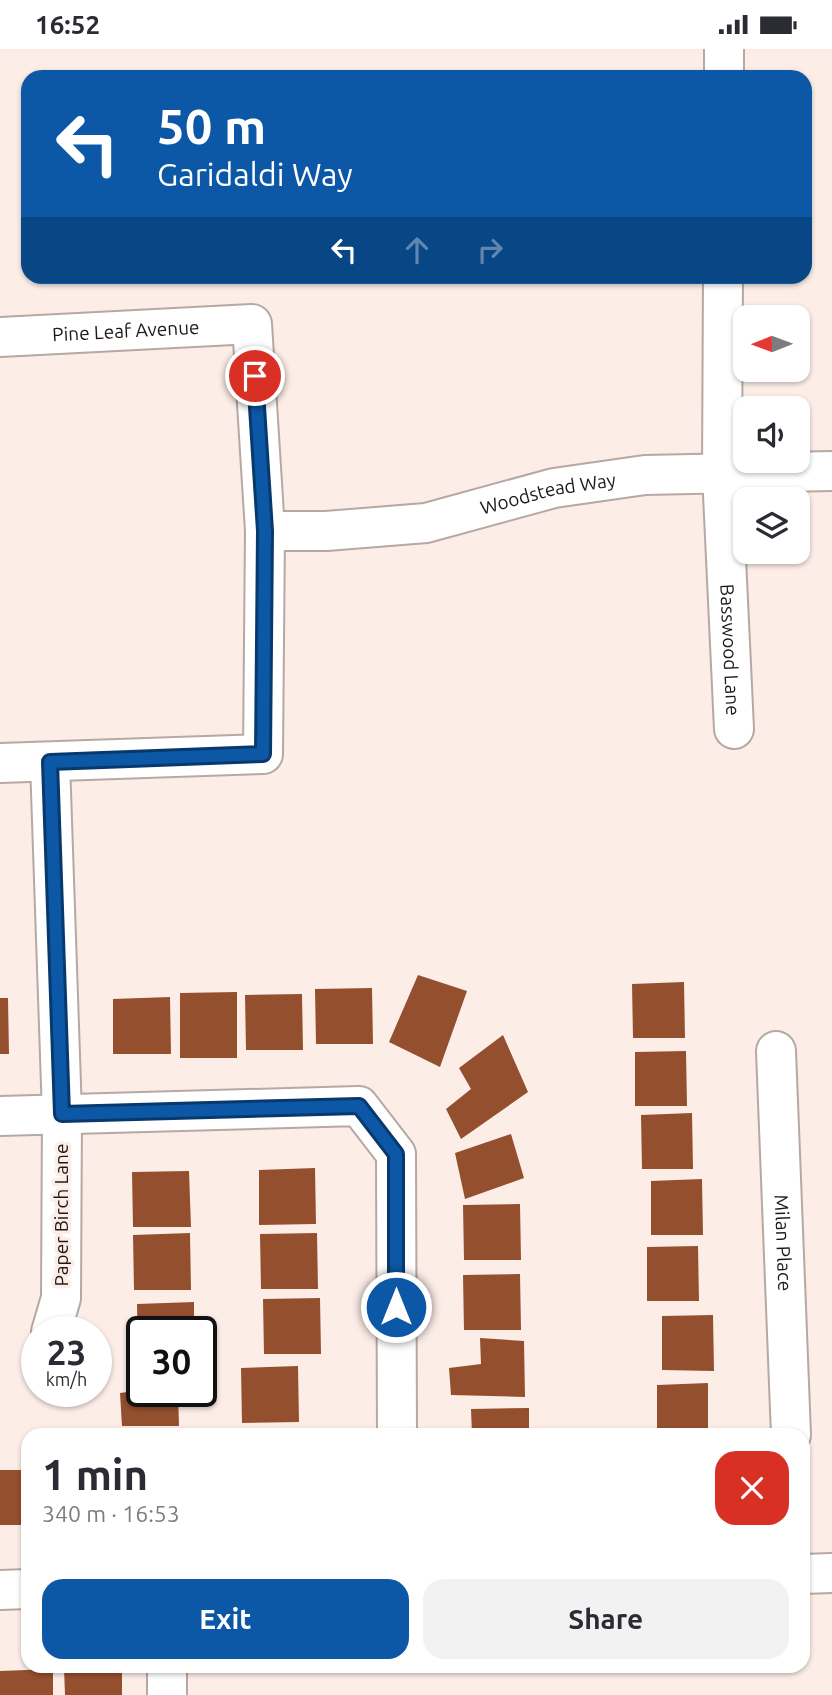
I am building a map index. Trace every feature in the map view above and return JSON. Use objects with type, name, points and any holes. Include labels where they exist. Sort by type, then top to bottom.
[{"type":"street","points":[[724,49],[724,70]]},
{"type":"street","name":"Basswood Lane","points":[[723,284],[722,473],[733,729]]},
{"type":"street","name":"Pine Leaf Avenue","points":[[0,337],[252,324],[265,531]]},
{"type":"street","name":"Woodstead Way","points":[[265,531],[326,531],[426,523],[554,488],[645,475],[832,471]]},
{"type":"street","points":[[0,762],[263,754],[265,531]]},
{"type":"street","name":"Paper Birch Lane","points":[[50,762],[62,1114],[61,1298],[56,1316]]},
{"type":"street","name":"Milan Place","points":[[776,1051],[791,1428]]},
{"type":"street","points":[[0,1116],[359,1106],[396,1154],[397,1428]]},
{"type":"street","points":[[810,1574],[832,1573]]},
{"type":"street","points":[[0,1590],[21,1589]]},
{"type":"street","points":[[167,1673],[167,1695]]},
{"type":"building","points":[[418,975],[467,991],[440,1067],[389,1042]]},
{"type":"building","points":[[684,982],[685,1038],[633,1038],[632,984]]},
{"type":"building","points":[[372,988],[373,1044],[316,1044],[315,989]]},
{"type":"building","points":[[237,992],[237,1058],[180,1058],[180,993]]},
{"type":"building","points":[[302,994],[303,1050],[246,1050],[245,995]]},
{"type":"building","points":[[170,997],[171,1054],[113,1054],[113,999]]},
{"type":"building","points":[[0,998],[8,998],[9,1054],[0,1054]]},
{"type":"building","points":[[503,1035],[528,1092],[461,1139],[446,1109],[471,1089],[459,1068]]},
{"type":"building","points":[[686,1051],[687,1106],[635,1106],[635,1052]]},
{"type":"building","points":[[692,1113],[693,1169],[642,1169],[641,1115]]},
{"type":"building","points":[[511,1134],[524,1178],[465,1199],[455,1153]]},
{"type":"building","points":[[315,1168],[316,1224],[259,1225],[259,1170]]},
{"type":"building","points":[[189,1171],[191,1227],[133,1227],[132,1172]]},
{"type":"building","points":[[702,1179],[703,1235],[651,1235],[651,1181]]},
{"type":"building","points":[[520,1204],[521,1260],[464,1260],[463,1205]]},
{"type":"building","points":[[190,1233],[191,1290],[134,1290],[133,1235]]},
{"type":"building","points":[[317,1233],[318,1289],[261,1289],[260,1234]]},
{"type":"building","points":[[698,1246],[699,1301],[647,1301],[647,1247]]},
{"type":"building","points":[[520,1274],[521,1330],[464,1330],[463,1275]]},
{"type":"building","points":[[320,1298],[321,1354],[264,1354],[263,1299]]},
{"type":"building","points":[[194,1302],[194,1316],[137,1316],[137,1304]]},
{"type":"building","points":[[713,1315],[714,1371],[662,1370],[662,1316]]},
{"type":"building","points":[[480,1338],[524,1341],[525,1397],[451,1395],[449,1368],[481,1364]]},
{"type":"building","points":[[298,1366],[299,1422],[242,1423],[241,1368]]},
{"type":"building","points":[[708,1383],[708,1428],[657,1428],[657,1385]]},
{"type":"building","points":[[126,1392],[126,1407],[178,1407],[179,1426],[122,1426],[120,1393]]},
{"type":"building","points":[[529,1408],[529,1428],[472,1428],[471,1409]]},
{"type":"building","points":[[0,1470],[21,1470],[21,1525],[0,1525]]},
{"type":"building","points":[[0,1671],[53,1673],[53,1695],[0,1695]]},
{"type":"building","points":[[64,1673],[122,1673],[122,1695],[65,1695]]},
{"type":"route","points":[[255,376],[265,531],[263,754],[50,762],[62,1114],[359,1106],[396,1154],[396,1307]]}]
